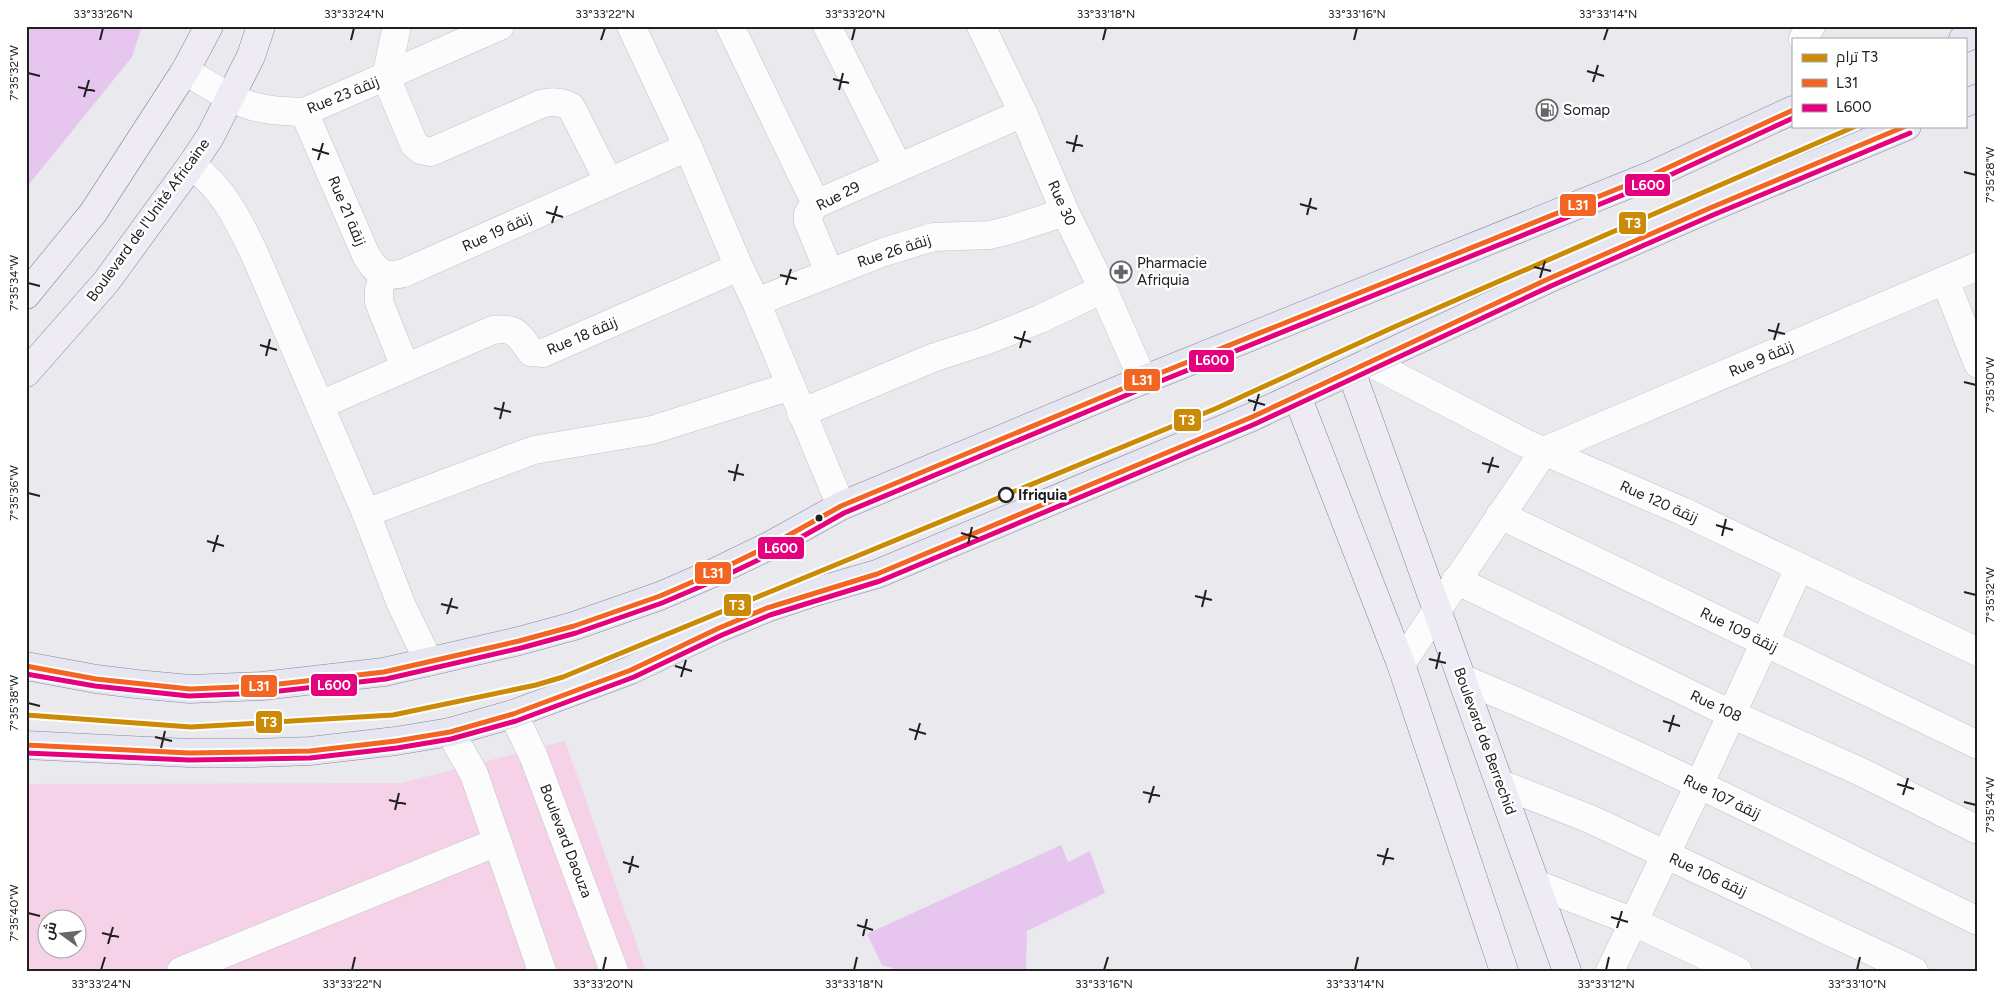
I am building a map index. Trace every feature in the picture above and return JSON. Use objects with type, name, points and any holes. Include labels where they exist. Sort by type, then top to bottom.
[{"type":"main road","points":[[1966,103],[1978,98]]},
{"type":"main road","points":[[26,666],[96,679],[190,689],[262,686],[384,672],[519,641],[574,626],[660,596],[714,573],[841,506],[1144,380],[1652,174],[1792,110]]},
{"type":"main road","points":[[26,745],[189,753],[310,751],[396,741],[450,732],[513,714],[630,670],[719,628],[767,608],[818,590],[877,574],[1234,424],[1566,271],[1710,208],[1903,128]]},
{"type":"street","points":[[26,295],[93,213],[185,70],[208,26]]},
{"type":"street","name":"Boulevard de l'Unité Africaine","points":[[26,374],[106,282],[192,164],[210,137],[251,56],[262,26]]},
{"type":"street","points":[[397,26],[386,77],[414,144],[420,150],[431,152],[541,104],[550,102],[566,104],[571,107],[609,182]]},
{"type":"street","name":"Rue 23 زنقة","points":[[185,70],[229,97],[247,105],[274,111],[304,112],[500,26]]},
{"type":"street","points":[[631,26],[688,147],[739,267],[756,302],[841,506]]},
{"type":"street","points":[[730,26],[816,204]]},
{"type":"street","points":[[827,26],[898,167]]},
{"type":"street","name":"Rue 30","points":[[981,26],[1023,113],[1065,212],[1103,289],[1144,380]]},
{"type":"street","points":[[1804,38],[1811,26]]},
{"type":"street","name":"Rue 21 زنقة","points":[[304,112],[374,265]]},
{"type":"street","name":"Rue 29","points":[[829,272],[808,221],[808,214],[816,204],[1023,113]]},
{"type":"street","name":"Rue 19 زنقة","points":[[374,265],[390,276],[404,272],[688,147]]},
{"type":"street","points":[[192,164],[216,189],[237,218],[255,255],[366,513],[401,604],[429,662]]},
{"type":"street","name":"Rue 26 زنقة","points":[[756,302],[829,272],[884,252],[934,237],[990,235],[1065,212]]},
{"type":"street","points":[[374,265],[379,302],[405,367]]},
{"type":"street","name":"Rue 9 زنقة","points":[[1544,451],[1978,266]]},
{"type":"street","name":"Rue 18 زنقة","points":[[320,404],[493,330],[510,329],[516,332],[531,352],[543,353],[739,267]]},
{"type":"street","points":[[1945,280],[1978,364]]},
{"type":"street","points":[[801,413],[936,358],[1040,319],[1103,289]]},
{"type":"street","name":"Rue 120 زنقة","points":[[1360,366],[1544,451],[1682,510],[1799,568],[1978,652]]},
{"type":"street","name":"Boulevard de Berrechid","points":[[1360,366],[1365,414],[1438,608],[1567,971]]},
{"type":"street","points":[[366,513],[534,450],[652,430],[791,386]]},
{"type":"street","points":[[1297,396],[1401,664],[1504,971]]},
{"type":"street","points":[[1401,664],[1544,451]]},
{"type":"street","name":"Rue 109 زنقة","points":[[1500,515],[1978,745]]},
{"type":"street","points":[[1610,971],[1766,643],[1799,568]]},
{"type":"street","name":"Rue 108","points":[[1456,580],[1731,714],[1859,771],[1978,830]]},
{"type":"street","name":"Rue 107 زنقة","points":[[1463,680],[1552,716],[1699,785],[1978,921]]},
{"type":"street","name":"Boulevard Daouza","points":[[513,714],[533,755],[614,971]]},
{"type":"street","points":[[450,732],[474,774],[542,971]]},
{"type":"street","name":"Rue 106 زنقة","points":[[1500,784],[1590,819],[1914,971]]},
{"type":"street","points":[[181,971],[497,842]]},
{"type":"street","points":[[1536,884],[1634,922],[1738,971]]},
{"type":"shaded area","points":[[26,26],[142,26],[132,57],[26,188]]},
{"type":"shaded area","points":[[565,741],[646,971],[26,971],[26,784],[402,783]]},
{"type":"shaded area","points":[[1061,845],[1068,862],[1090,851],[1105,893],[1027,931],[1026,971],[902,971],[882,965],[867,934]]},
{"type":"tram line","name":"T3","points":[[26,715],[191,727],[393,715],[536,685],[563,677],[1217,408],[1394,327],[1851,128]]},
{"type":"transit line","name":"L31","points":[[26,666],[96,679],[190,689],[262,686],[384,672],[519,641],[574,626],[660,596],[713,573],[771,545],[841,506],[1143,380],[1652,175],[1792,110]]},
{"type":"transit line","name":"L600","points":[[26,674],[95,686],[189,696],[262,693],[386,679],[521,648],[576,633],[662,603],[716,580],[775,552],[844,513],[1146,387],[1655,182],[1792,118]]},
{"type":"transit line","name":"L31","points":[[26,745],[189,753],[310,751],[396,741],[450,732],[513,714],[631,670],[719,628],[767,608],[877,574],[1252,417],[1548,279],[1710,208],[1901,128]]},
{"type":"transit line","name":"L600","points":[[26,753],[189,760],[310,758],[397,748],[451,739],[516,721],[634,677],[722,635],[770,615],[880,581],[1255,424],[1551,286],[1713,215],[1910,133]]},
{"type":"place","name":"Somap","points":[[1547,110]]},
{"type":"place","name":"Pharmacie Afriquia","points":[[1121,272]]},
{"type":"place","name":"Ifriquia","points":[[1006,495]]}]
